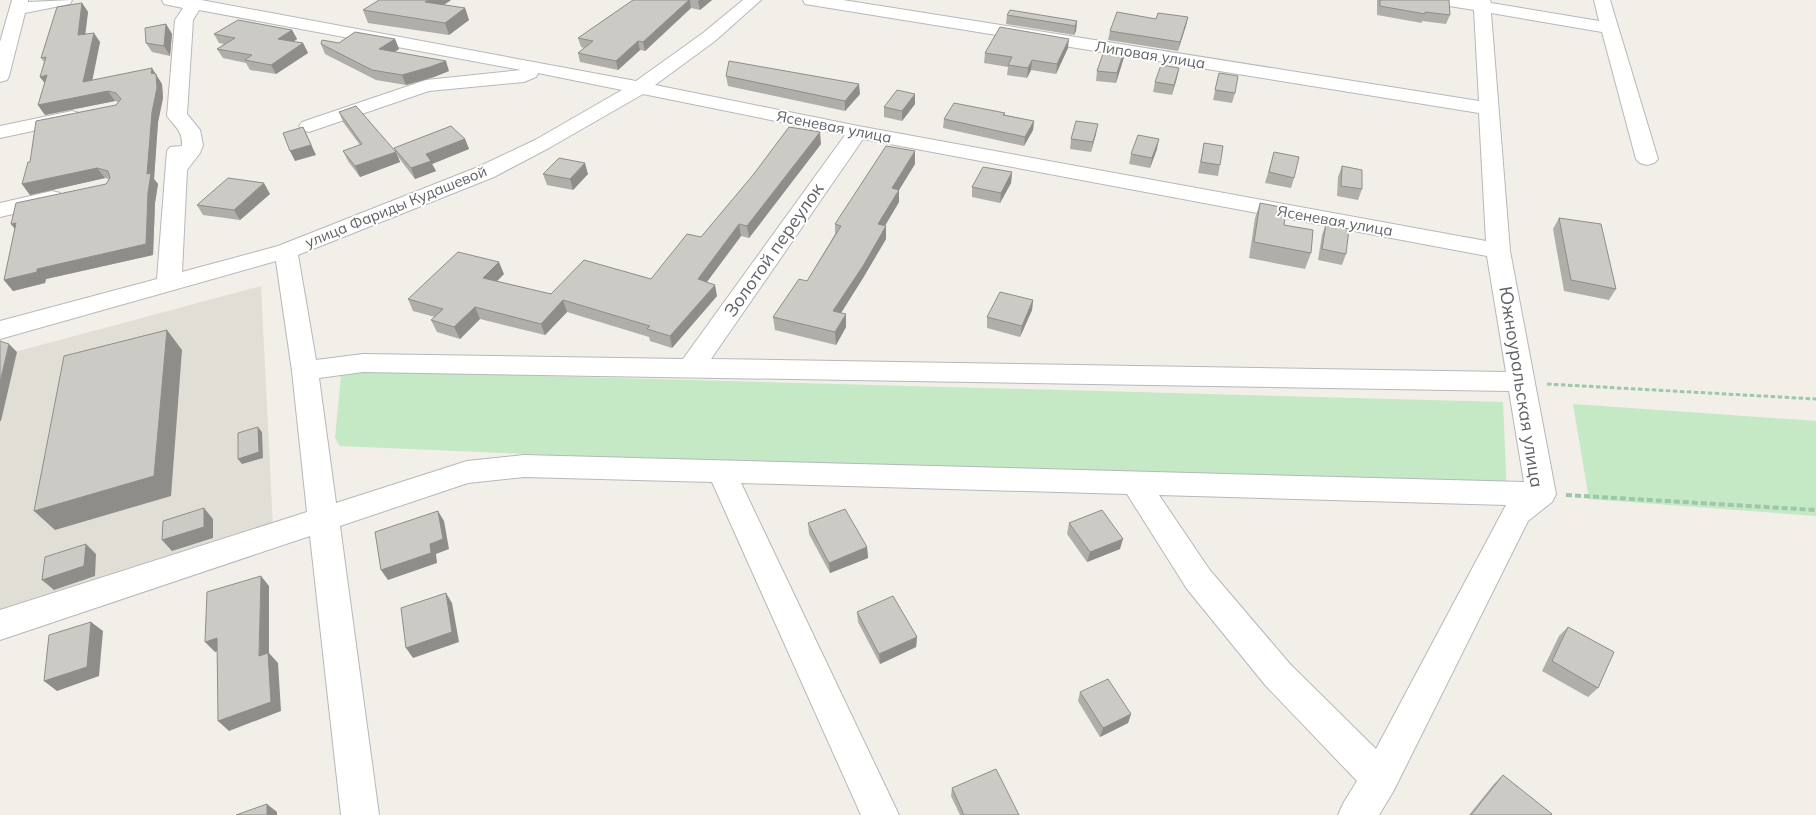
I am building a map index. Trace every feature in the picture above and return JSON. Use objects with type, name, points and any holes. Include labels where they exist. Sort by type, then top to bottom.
[{"type":"street","points":[[0,76],[19,4],[64,0]]},
{"type":"street","name":"Ясеневая улица","points":[[170,0],[195,3],[538,68],[858,132],[1498,251]]},
{"type":"street","name":"улица Фариды Кудашевой","points":[[0,330],[286,251],[486,172],[542,144],[639,88],[709,37],[754,0]]},
{"type":"street","name":"Липовая улица","points":[[811,0],[1489,109]]},
{"type":"street","points":[[1443,0],[1483,3],[1611,28]]},
{"type":"street","points":[[1602,0],[1647,159]]},
{"type":"street","points":[[175,170],[191,151],[192,134],[188,124],[177,116],[184,20],[195,3]]},
{"type":"street","name":"Южноуральская улица","points":[[1357,815],[1380,779],[1517,513],[1541,494],[1498,251],[1483,3]]},
{"type":"street","points":[[309,126],[426,86],[524,76],[538,68]]},
{"type":"street","points":[[0,132],[86,115]]},
{"type":"street","name":"Золотой переулок","points":[[690,368],[858,132]]},
{"type":"street","points":[[170,284],[177,144]]},
{"type":"street","points":[[0,210],[77,193]]},
{"type":"street","points":[[286,251],[305,371],[360,815]]},
{"type":"street","points":[[305,371],[363,363],[1521,382]]},
{"type":"street","points":[[0,625],[467,472],[524,466],[1541,494]]},
{"type":"street","points":[[720,471],[880,815]]},
{"type":"street","points":[[1136,484],[1198,579],[1278,675],[1380,779]]},
{"type":"path","points":[[1521,382],[1816,399]]},
{"type":"path","points":[[1541,494],[1816,510]]},
{"type":"shaded area","points":[[261,286],[273,527],[0,611],[0,356]]},
{"type":"green space","points":[[357,371],[1503,402],[1507,496],[340,446],[335,438],[341,375]]},
{"type":"green space","points":[[1573,404],[1816,421],[1816,516],[1589,499]]},
{"type":"building","points":[[379,0],[429,0],[425,2],[465,8],[445,23],[363,10]]},
{"type":"building","points":[[633,0],[689,0],[643,42],[638,41],[616,61],[578,53],[593,41],[578,38]]},
{"type":"building","points":[[1380,0],[1449,0],[1450,15],[1425,12],[1425,14],[1380,6]]},
{"type":"building","points":[[82,3],[78,35],[94,33],[83,82],[152,68],[151,73],[156,74],[157,88],[152,112],[147,174],[151,173],[148,193],[146,244],[37,269],[37,272],[4,280],[16,223],[11,224],[16,203],[106,184],[110,178],[108,171],[97,168],[22,184],[28,162],[30,162],[36,121],[116,105],[121,99],[116,93],[108,91],[38,105],[47,75],[40,77],[46,57],[41,58],[57,7]]},
{"type":"building","points":[[1010,10],[1077,21],[1075,26],[1007,15]]},
{"type":"building","points":[[1117,12],[1156,19],[1158,13],[1188,17],[1180,42],[1110,31]]},
{"type":"building","points":[[238,20],[292,30],[278,39],[303,43],[271,65],[245,60],[252,55],[217,49],[235,38],[214,34]]},
{"type":"building","points":[[166,24],[164,46],[146,43],[145,28]]},
{"type":"building","points":[[1000,27],[1069,39],[1057,64],[1032,60],[1028,68],[1008,65],[1012,57],[985,53]]},
{"type":"building","points":[[355,32],[395,39],[379,49],[446,61],[402,75],[372,70],[321,44],[322,40],[339,43]]},
{"type":"building","points":[[1106,45],[1125,48],[1117,73],[1097,71]]},
{"type":"building","points":[[729,61],[859,84],[845,101],[726,76]]},
{"type":"building","points":[[1161,65],[1179,68],[1174,85],[1155,82]]},
{"type":"building","points":[[1219,73],[1238,76],[1235,93],[1215,90]]},
{"type":"building","points":[[897,90],[915,94],[902,111],[884,107]]},
{"type":"building","points":[[954,103],[1034,121],[1025,137],[944,119]]},
{"type":"building","points":[[356,106],[396,152],[355,166],[343,151],[362,144],[339,112]]},
{"type":"building","points":[[1076,121],[1098,124],[1093,142],[1071,139]]},
{"type":"building","points":[[451,126],[465,139],[426,154],[431,161],[411,168],[394,148]]},
{"type":"building","points":[[303,127],[311,145],[290,151],[283,133]]},
{"type":"building","points":[[789,127],[820,132],[747,226],[739,224],[698,279],[715,285],[670,336],[647,329],[650,326],[563,300],[541,324],[475,307],[454,327],[431,320],[443,309],[408,299],[458,252],[499,262],[483,278],[551,294],[584,260],[651,279],[687,234],[701,237],[753,175]]},
{"type":"building","points":[[1138,135],[1159,139],[1152,158],[1131,154]]},
{"type":"building","points":[[1204,143],[1223,146],[1220,165],[1201,162]]},
{"type":"building","points":[[886,146],[915,151],[892,188],[899,190],[878,224],[886,226],[863,266],[833,311],[846,314],[835,332],[773,317],[799,279],[807,281],[841,226],[835,224]]},
{"type":"building","points":[[1274,152],[1299,157],[1294,178],[1269,172]]},
{"type":"building","points":[[559,158],[585,163],[570,179],[543,174]]},
{"type":"building","points":[[1342,166],[1362,170],[1362,189],[1341,186]]},
{"type":"building","points":[[983,167],[1012,172],[1001,193],[972,187]]},
{"type":"building","points":[[228,178],[264,183],[234,210],[197,205]]},
{"type":"building","points":[[1260,203],[1286,208],[1284,225],[1313,230],[1311,253],[1254,242]]},
{"type":"building","points":[[1559,218],[1601,224],[1616,289],[1571,280]]},
{"type":"building","points":[[1326,224],[1349,229],[1346,254],[1322,249]]},
{"type":"building","points":[[1000,292],[1033,300],[1022,326],[987,317]]},
{"type":"building","points":[[167,330],[154,476],[34,511],[64,356]]},
{"type":"building","points":[[0,341],[9,344],[0,382]]},
{"type":"building","points":[[258,427],[259,452],[238,459],[238,433]]},
{"type":"building","points":[[204,508],[204,527],[162,540],[163,521]]},
{"type":"building","points":[[845,509],[867,547],[829,563],[808,523]]},
{"type":"building","points":[[1102,510],[1123,539],[1090,552],[1069,523]]},
{"type":"building","points":[[438,511],[443,539],[430,544],[431,553],[381,570],[375,532]]},
{"type":"building","points":[[86,544],[84,566],[42,580],[45,557]]},
{"type":"building","points":[[261,576],[259,656],[268,653],[271,702],[218,721],[217,638],[205,642],[207,592]]},
{"type":"building","points":[[446,593],[452,632],[406,648],[401,608]]},
{"type":"building","points":[[893,596],[917,637],[879,654],[857,612]]},
{"type":"building","points":[[91,622],[87,667],[44,681],[49,635]]},
{"type":"building","points":[[1568,627],[1614,652],[1598,688],[1552,661]]},
{"type":"building","points":[[1108,679],[1131,714],[1103,728],[1080,692]]},
{"type":"building","points":[[996,769],[1019,815],[964,815],[952,788]]},
{"type":"building","points":[[1503,775],[1552,814],[1471,815]]},
{"type":"building","points":[[267,804],[267,815],[236,815]]}]
